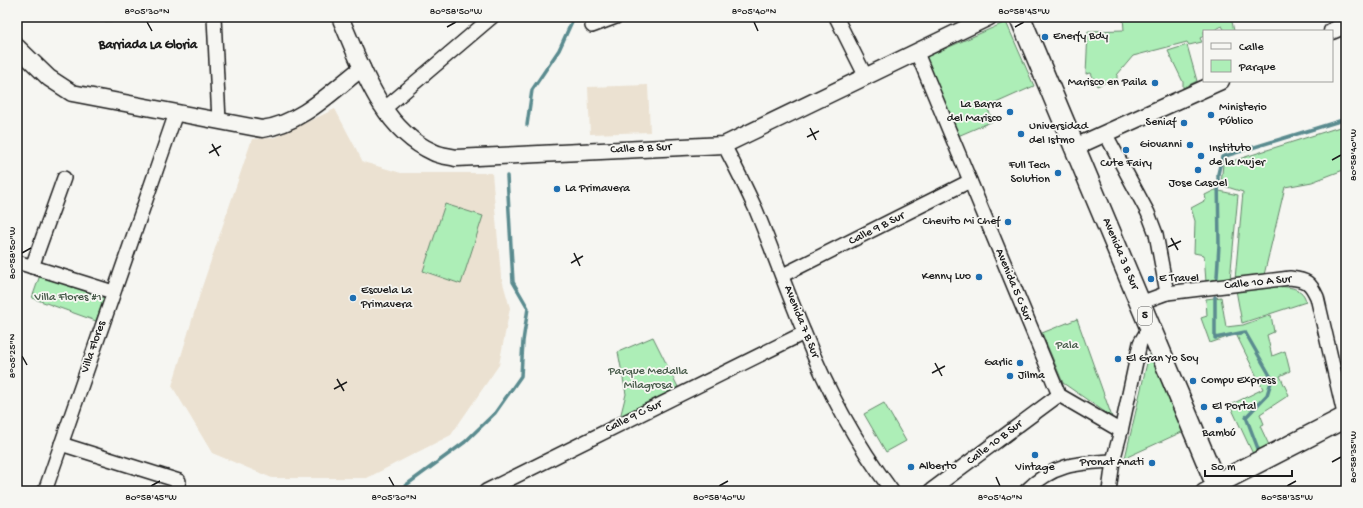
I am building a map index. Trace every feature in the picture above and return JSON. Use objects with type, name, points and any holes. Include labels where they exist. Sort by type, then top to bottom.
[{"type":"main road","name":"Avenida 3 B Sur","points":[[1020,17],[1206,462],[1212,489]]},
{"type":"main road","name":"5","points":[[1212,489],[1235,474],[1345,417]]},
{"type":"main road","points":[[1206,462],[1219,472],[1235,474]]},
{"type":"street","points":[[214,17],[219,121]]},
{"type":"street","name":"Calle 8 B Sur","points":[[340,17],[362,68],[384,109],[408,137],[433,153],[456,158],[724,145],[989,17]]},
{"type":"street","points":[[384,109],[492,17]]},
{"type":"street","points":[[592,26],[616,17]]},
{"type":"street","points":[[836,17],[866,77]]},
{"type":"street","points":[[1333,31],[1346,25]]},
{"type":"street","points":[[17,47],[49,78],[72,92],[262,129],[277,127],[321,101],[362,68]]},
{"type":"street","name":"Avenida 5 C Sur","points":[[917,53],[1059,395]]},
{"type":"street","points":[[1075,147],[1219,82]]},
{"type":"street","name":"Villa Flores","points":[[45,491],[176,113]]},
{"type":"street","points":[[1105,133],[1148,213],[1156,234],[1167,293]]},
{"type":"street","name":"Avenida 7 B Sur","points":[[724,145],[755,209],[783,275],[804,333],[848,423],[877,471],[892,491]]},
{"type":"street","points":[[32,267],[64,178]]},
{"type":"street","name":"Calle 9 B Sur","points":[[783,275],[970,182]]},
{"type":"street","points":[[17,262],[113,292]]},
{"type":"street","name":"Calle 10 A Sur","points":[[1140,303],[1167,293],[1290,278],[1304,280],[1312,286],[1317,297],[1345,417]]},
{"type":"street","points":[[1109,491],[1113,461],[1140,343],[1150,326]]},
{"type":"street","name":"Calle 9 C Sur","points":[[486,491],[804,333]]},
{"type":"street","points":[[1059,395],[1121,431]]},
{"type":"street","name":"Calle 10 B Sur","points":[[930,491],[1059,395]]},
{"type":"street","points":[[61,444],[179,481],[176,491]]},
{"type":"street","points":[[1026,491],[1040,478],[1059,468],[1082,462],[1113,461]]},
{"type":"shaded area","points":[[648,85],[650,132],[590,134],[588,87]]},
{"type":"shaded area","name":"Escuela La Primavera","points":[[335,109],[363,162],[401,173],[492,173],[501,276],[510,308],[499,365],[451,435],[367,478],[272,478],[212,453],[172,386],[202,287],[252,139],[273,138]]},
{"type":"green space","points":[[85,17],[130,17],[129,20],[90,22]]},
{"type":"green space","points":[[1123,17],[1231,17],[1234,30],[1224,30],[1222,26],[1215,30],[1203,30],[1203,36],[1200,38],[1202,42],[1189,45],[1187,42],[1133,56],[1117,75],[1117,82],[1110,85],[1108,81],[1097,86],[1091,73],[1086,74],[1088,31],[1124,30]]},
{"type":"green space","points":[[1006,22],[1034,86],[987,107],[993,121],[958,136],[924,58]]},
{"type":"green space","points":[[1187,45],[1197,81],[1183,88],[1183,82],[1168,51]]},
{"type":"green space","points":[[1346,125],[1346,169],[1312,182],[1285,187],[1264,275],[1235,279],[1243,192],[1221,185],[1223,164]]},
{"type":"green space","points":[[1215,190],[1238,195],[1230,280],[1206,282],[1204,255],[1194,253],[1195,221],[1191,208],[1206,200],[1205,195]]},
{"type":"green space","points":[[445,204],[483,216],[461,284],[423,271]]},
{"type":"green space","name":"Villa Flores #1","points":[[40,275],[105,298],[96,321],[32,298]]},
{"type":"green space","points":[[1276,286],[1299,291],[1305,297],[1306,302],[1242,323],[1236,290]]},
{"type":"green space","points":[[1221,297],[1226,327],[1243,325],[1271,315],[1274,332],[1267,335],[1272,356],[1285,351],[1290,371],[1280,376],[1289,395],[1260,414],[1264,424],[1260,426],[1269,445],[1253,454],[1230,405],[1263,389],[1236,334],[1210,343],[1201,318],[1207,316],[1206,299]]},
{"type":"green space","name":"Pala","points":[[1077,319],[1112,417],[1063,383],[1042,333]]},
{"type":"green space","name":"Parque Medalla Milagrosa","points":[[653,337],[679,389],[619,422],[626,394],[618,352]]},
{"type":"green space","points":[[1150,350],[1184,431],[1125,458]]},
{"type":"green space","points":[[884,403],[906,441],[886,452],[864,414]]},
{"type":"waterway","points":[[527,125],[532,90],[559,50],[574,17]]},
{"type":"waterway","points":[[1217,277],[1219,245],[1218,174],[1222,157],[1346,119]]},
{"type":"waterway","points":[[398,491],[465,442],[495,413],[521,376],[523,341],[528,308],[513,282],[507,176]]},
{"type":"waterway","points":[[1215,297],[1215,338],[1245,332],[1272,379],[1267,395],[1246,417],[1260,454]]},
{"type":"place","name":"Enerfy Bdy","points":[[1045,37]]},
{"type":"place","name":"Marisco en Paila","points":[[1155,83]]},
{"type":"place","name":"La Barra del Marisco","points":[[1010,112]]},
{"type":"place","name":"Ministerio Público","points":[[1211,115]]},
{"type":"place","name":"Seniaf","points":[[1184,123]]},
{"type":"place","name":"Universidad del Istmo","points":[[1021,134]]},
{"type":"place","name":"Giovanni","points":[[1190,145]]},
{"type":"place","name":"Cute Fairy","points":[[1126,150]]},
{"type":"place","name":"Instituto de la Mujer","points":[[1201,156]]},
{"type":"place","name":"Jose Casoel","points":[[1198,170]]},
{"type":"place","name":"Full Tech Solution","points":[[1058,173]]},
{"type":"place","name":"La Primavera","points":[[557,189]]},
{"type":"place","name":"Chevito Mi Chef","points":[[1008,222]]},
{"type":"place","name":"Kenny Luo","points":[[979,277]]},
{"type":"place","name":"E Travel","points":[[1151,279]]},
{"type":"place","name":"Escuela La Primavera","points":[[353,298]]},
{"type":"place","name":"El Gran Yo Soy","points":[[1118,359]]},
{"type":"place","name":"Garlic","points":[[1020,363]]},
{"type":"place","name":"Jilma","points":[[1010,376]]},
{"type":"place","name":"Compu Express","points":[[1193,381]]},
{"type":"place","name":"El Portal","points":[[1204,407]]},
{"type":"place","name":"Bambú","points":[[1219,420]]},
{"type":"place","name":"Vintage","points":[[1035,455]]},
{"type":"place","name":"Pronat Anati","points":[[1152,463]]},
{"type":"place","name":"Alberto","points":[[911,467]]},
{"type":"district","name":"Barriada La Gloria","points":[[148,45]]}]
